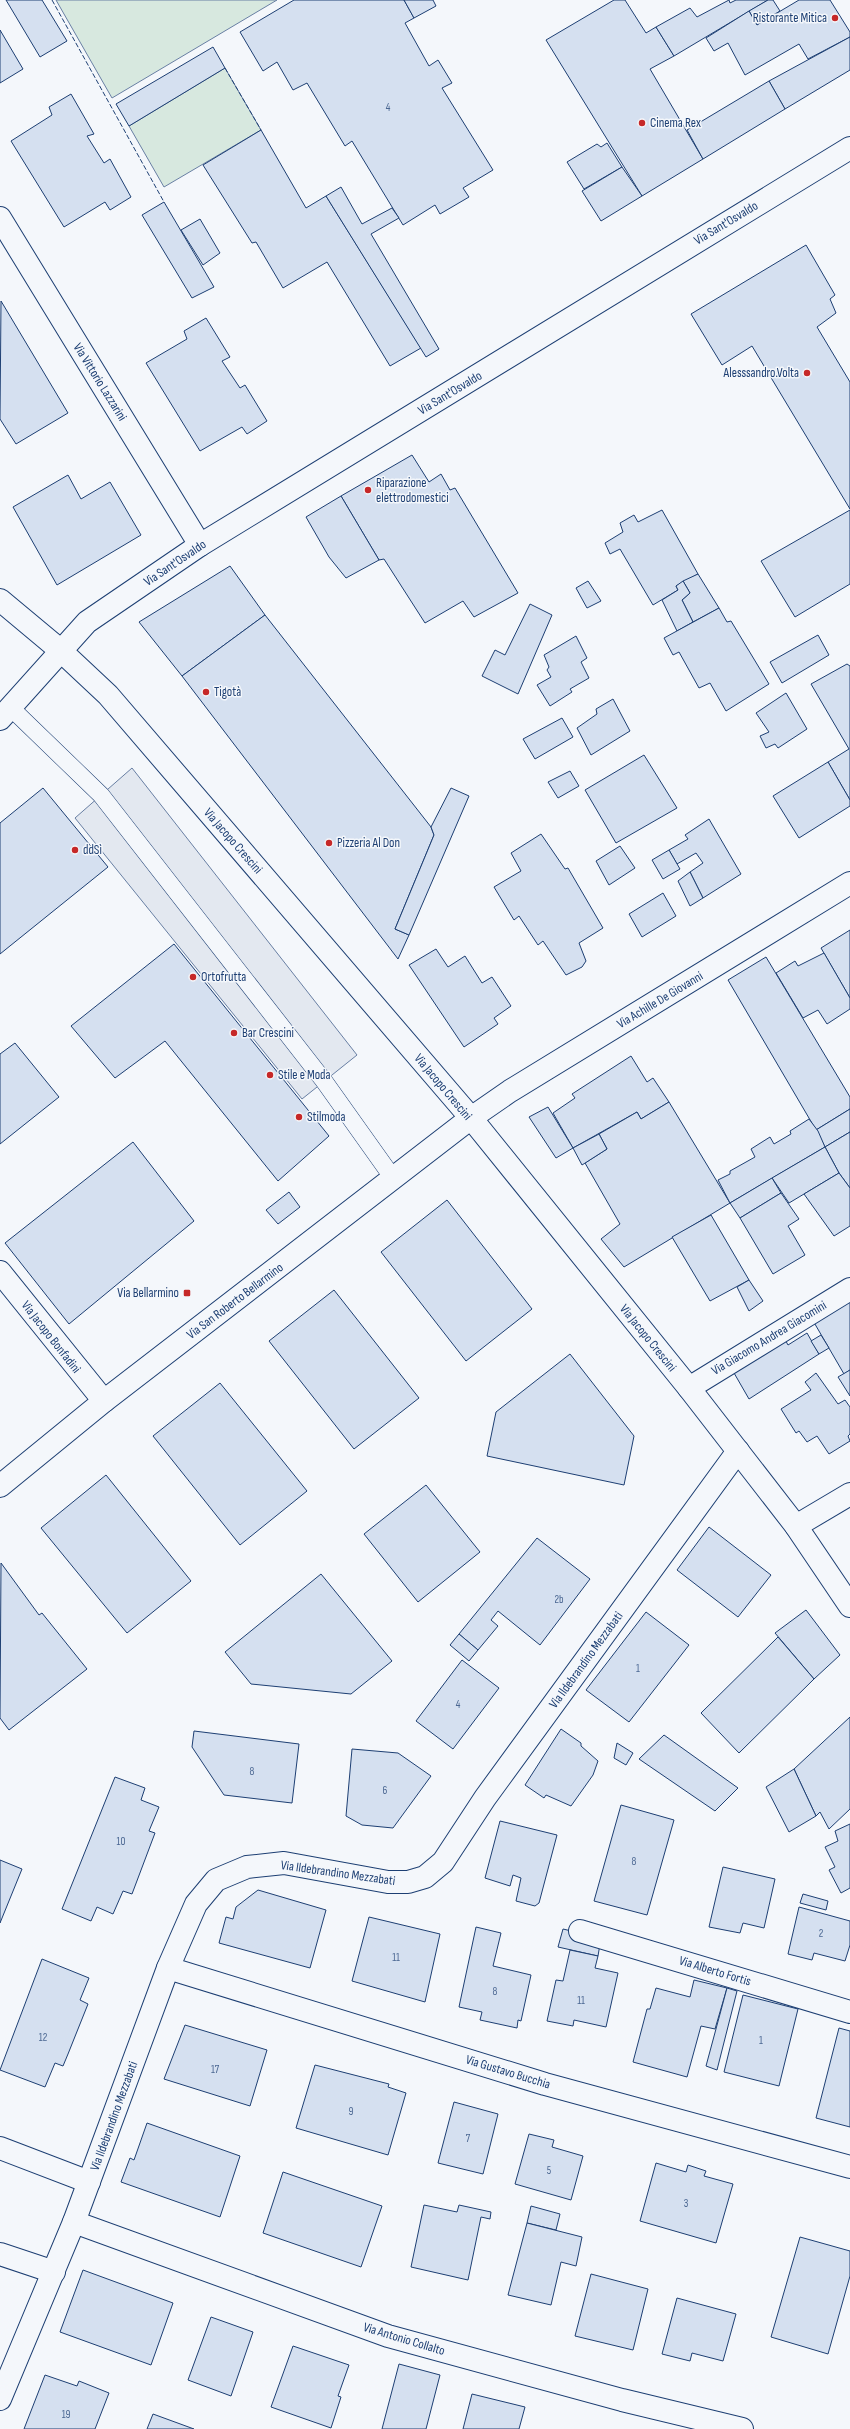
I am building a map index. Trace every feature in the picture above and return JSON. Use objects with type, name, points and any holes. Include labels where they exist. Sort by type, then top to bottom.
[{"type":"street","name":"Via Sant'Osvaldo","points":[[5,713],[60,650],[87,622],[200,545],[850,148]]},
{"type":"street","name":"Via Vittorio Lazzarini","points":[[0,218],[200,545]]},
{"type":"street","name":"Via Jacopo Crescini","points":[[0,600],[60,650],[108,695],[471,1118],[738,1451],[796,1526],[850,1606]]},
{"type":"street","name":"Via Achille De Giovanni","points":[[471,1118],[510,1091],[850,883]]},
{"type":"street","name":"Via San Roberto Bellarmino","points":[[0,1486],[104,1401],[471,1118]]},
{"type":"street","name":"Via Jacopo Bonfadini","points":[[0,1272],[104,1401]]},
{"type":"street","name":"Via Giacomo Andrea Giacomini","points":[[689,1388],[850,1289]]},
{"type":"street","name":"Via Ildebrandino Mezzabati","points":[[0,2399],[74,2222],[168,1968],[196,1904],[216,1880],[247,1867],[284,1863],[388,1882],[408,1882],[425,1877],[443,1862],[485,1798],[738,1451]]},
{"type":"street","points":[[796,1526],[850,1494]]},
{"type":"street","name":"Via Alberto Fortis","points":[[580,1931],[850,2012]]},
{"type":"street","name":"Via Gustavo Bucchia","points":[[168,1968],[545,2084],[850,2167]]},
{"type":"street","points":[[0,2148],[89,2182]]},
{"type":"street","name":"Via Antonio Collalto","points":[[74,2222],[388,2336],[622,2400],[742,2429]]},
{"type":"street","points":[[0,2254],[54,2272]]},
{"type":"lane","points":[[5,713],[101,795],[319,1074],[393,1178]]},
{"type":"shaded area","points":[[56,0],[277,0],[112,98]]},
{"type":"shaded area","points":[[225,68],[261,130],[164,187],[129,126]]},
{"type":"shaded area","points":[[132,768],[357,1055],[302,1099],[75,818]]},
{"type":"building","points":[[6,0],[42,0],[67,41],[40,57]]},
{"type":"building","points":[[294,0],[404,0],[414,18],[405,23],[429,66],[438,60],[452,83],[442,88],[493,170],[463,188],[469,197],[440,214],[435,205],[403,225],[352,141],[345,146],[307,83],[293,90],[277,62],[263,71],[240,32]]},
{"type":"building","points":[[404,0],[433,0],[436,6],[414,18]]},
{"type":"building","points":[[614,0],[625,0],[646,33],[656,27],[674,56],[650,69],[703,159],[642,196],[546,40]]},
{"type":"building","points":[[729,0],[730,3],[736,0],[768,0],[674,56],[656,27],[690,8],[697,17]]},
{"type":"building","points":[[768,0],[773,0],[780,11],[757,25],[749,11]]},
{"type":"building","points":[[799,0],[830,0],[850,32],[850,37],[808,59],[799,44],[745,75],[728,43],[714,51],[706,38],[749,11],[757,25]]},
{"type":"building","points":[[0,30],[23,69],[0,83]]},
{"type":"building","points":[[850,37],[850,70],[785,109],[769,81]]},
{"type":"building","points":[[213,47],[225,68],[129,126],[116,104]]},
{"type":"building","points":[[769,81],[785,109],[703,159],[687,130]]},
{"type":"building","points":[[71,94],[94,134],[87,136],[104,163],[110,159],[131,197],[110,210],[105,202],[64,227],[11,141],[52,115],[49,107]]},
{"type":"building","points":[[261,130],[306,208],[326,196],[421,348],[390,366],[327,262],[283,288],[256,242],[252,243],[203,165]]},
{"type":"building","points":[[607,143],[622,167],[584,189],[567,162],[597,144],[601,147]]},
{"type":"building","points":[[622,167],[642,196],[601,221],[582,191]]},
{"type":"building","points":[[341,187],[362,224],[392,208],[399,218],[371,234],[439,349],[426,357],[326,196]]},
{"type":"building","points":[[164,202],[214,287],[192,298],[142,215]]},
{"type":"building","points":[[200,219],[220,253],[203,265],[181,230]]},
{"type":"building","name":"Alesssandro.Volta","points":[[806,245],[835,295],[830,299],[836,313],[817,327],[850,382],[850,509],[752,346],[722,365],[691,314]]},
{"type":"building","points":[[1,301],[68,413],[16,444],[0,419]]},
{"type":"building","points":[[206,318],[230,357],[222,361],[240,388],[245,385],[267,421],[247,434],[242,427],[200,451],[146,363],[187,339],[184,331]]},
{"type":"building","points":[[412,455],[429,482],[441,474],[450,490],[455,488],[518,593],[474,617],[463,601],[425,623],[384,559],[379,560],[341,496]]},
{"type":"building","points":[[68,475],[81,499],[110,482],[141,535],[57,585],[13,507]]},
{"type":"building","points":[[341,496],[379,560],[346,578],[329,557],[306,517]]},
{"type":"building","points":[[662,510],[698,574],[676,586],[678,590],[653,605],[620,549],[610,554],[605,543],[623,532],[620,523],[634,515],[638,522]]},
{"type":"building","points":[[850,510],[850,584],[795,617],[761,561]]},
{"type":"building","points":[[230,566],[265,615],[182,676],[139,622]]},
{"type":"building","points":[[698,574],[719,608],[693,622],[682,600],[690,593],[683,581]]},
{"type":"building","points":[[588,581],[601,601],[587,608],[576,588]]},
{"type":"building","points":[[683,581],[690,593],[682,600],[693,622],[677,631],[662,600],[678,590],[676,586]]},
{"type":"building","points":[[530,604],[552,615],[518,694],[482,676],[495,650],[505,655]]},
{"type":"building","points":[[719,608],[727,622],[731,621],[769,684],[726,711],[710,683],[699,688],[679,652],[673,655],[664,638]]},
{"type":"building","points":[[265,615],[431,827],[434,835],[395,929],[409,935],[398,959],[182,676]]},
{"type":"building","points":[[818,635],[829,655],[782,683],[770,662]]},
{"type":"building","points":[[576,636],[587,658],[581,662],[589,678],[570,689],[572,692],[550,706],[537,685],[551,677],[547,670],[549,667],[544,655]]},
{"type":"building","points":[[847,664],[850,666],[850,800],[828,762],[849,749],[811,684]]},
{"type":"building","points":[[786,693],[807,729],[778,748],[775,744],[766,748],[760,736],[769,732],[756,713]]},
{"type":"building","points":[[613,699],[630,731],[591,755],[577,728],[597,714],[596,709]]},
{"type":"building","points":[[562,718],[573,737],[535,759],[523,739]]},
{"type":"building","points":[[644,755],[677,808],[616,843],[585,790]]},
{"type":"building","points":[[828,762],[850,800],[850,806],[799,838],[773,796]]},
{"type":"building","points":[[570,771],[579,786],[558,798],[548,782]]},
{"type":"building","points":[[43,788],[108,867],[0,954],[0,823]]},
{"type":"building","points":[[451,788],[469,796],[409,935],[395,929],[434,835],[431,827]]},
{"type":"building","points":[[709,819],[741,874],[703,898],[690,872],[703,863],[696,853],[677,864],[669,850],[688,839],[685,835]]},
{"type":"building","points":[[541,834],[565,869],[568,868],[603,928],[579,943],[586,961],[582,967],[566,975],[543,941],[538,945],[519,916],[514,920],[494,887],[521,871],[511,853]]},
{"type":"building","points":[[620,846],[635,868],[609,885],[596,861]]},
{"type":"building","points":[[669,850],[680,869],[663,879],[652,860]]},
{"type":"building","points":[[690,872],[703,898],[690,906],[678,881]]},
{"type":"building","points":[[663,893],[676,916],[642,937],[629,914]]},
{"type":"building","points":[[850,930],[850,998],[821,948]]},
{"type":"building","points":[[174,944],[329,1136],[278,1181],[165,1041],[115,1078],[71,1026]]},
{"type":"building","points":[[436,949],[448,967],[465,956],[482,983],[492,977],[511,1006],[494,1018],[498,1024],[464,1047],[409,965]]},
{"type":"building","points":[[824,953],[850,998],[850,1009],[827,1024],[818,1010],[803,1018],[776,973],[795,961],[798,966]]},
{"type":"building","points":[[766,957],[850,1097],[850,1109],[816,1130],[728,980]]},
{"type":"building","points":[[15,1043],[59,1097],[0,1144],[0,1054]]},
{"type":"building","points":[[631,1056],[647,1082],[653,1078],[669,1102],[641,1119],[637,1112],[573,1148],[553,1113],[575,1098],[572,1094]]},
{"type":"building","points":[[669,1102],[730,1203],[624,1267],[601,1239],[620,1224],[585,1163],[607,1149],[599,1134],[637,1112],[641,1119]]},
{"type":"building","points":[[548,1107],[573,1148],[556,1158],[529,1117]]},
{"type":"building","points":[[850,1109],[850,1132],[825,1147],[816,1130]]},
{"type":"building","points":[[809,1119],[818,1131],[825,1147],[730,1203],[718,1180],[730,1174],[730,1171],[755,1157],[751,1149],[770,1137],[774,1144],[791,1134],[790,1131]]},
{"type":"building","points":[[850,1132],[850,1188],[839,1173],[825,1147]]},
{"type":"building","points":[[599,1134],[607,1149],[582,1165],[573,1148]]},
{"type":"building","points":[[133,1142],[194,1221],[69,1324],[5,1243]]},
{"type":"building","points":[[825,1147],[839,1173],[789,1203],[772,1178]]},
{"type":"building","points":[[839,1173],[850,1188],[850,1226],[834,1236],[804,1194]]},
{"type":"building","points":[[772,1178],[781,1193],[740,1218],[730,1203]]},
{"type":"building","points":[[289,1192],[300,1207],[278,1224],[266,1210]]},
{"type":"building","points":[[781,1193],[799,1219],[788,1226],[805,1255],[773,1274],[740,1218]]},
{"type":"building","points":[[447,1200],[532,1309],[466,1361],[381,1252]]},
{"type":"building","points":[[711,1215],[749,1280],[710,1301],[672,1237]]},
{"type":"building","points":[[749,1280],[763,1301],[749,1311],[737,1287]]},
{"type":"building","points":[[334,1290],[419,1398],[354,1449],[269,1341]]},
{"type":"building","points":[[850,1297],[850,1370],[844,1374],[812,1319]]},
{"type":"building","points":[[781,1332],[788,1345],[807,1333],[819,1354],[749,1399],[730,1366]]},
{"type":"building","points":[[821,1335],[829,1348],[819,1354],[811,1341]]},
{"type":"building","points":[[570,1354],[634,1436],[624,1485],[487,1456],[496,1412]]},
{"type":"building","points":[[850,1370],[850,1396],[838,1377]]},
{"type":"building","points":[[816,1373],[838,1404],[845,1400],[850,1407],[850,1434],[848,1436],[850,1441],[829,1454],[817,1436],[807,1442],[799,1431],[796,1433],[781,1409],[811,1390],[805,1382]]},
{"type":"building","points":[[220,1383],[307,1491],[240,1545],[153,1436]]},
{"type":"building","points":[[106,1475],[191,1581],[127,1633],[41,1528]]},
{"type":"building","points":[[426,1485],[480,1552],[418,1602],[364,1534]]},
{"type":"building","points":[[709,1527],[771,1575],[738,1617],[677,1570]]},
{"type":"building","points":[[537,1538],[590,1579],[540,1645],[498,1611],[491,1620],[498,1626],[478,1650],[459,1634]]},
{"type":"building","points":[[1,1563],[39,1615],[42,1613],[87,1669],[9,1730],[0,1718]]},
{"type":"building","points":[[321,1574],[392,1661],[351,1694],[251,1684],[225,1652]]},
{"type":"building","points":[[806,1610],[840,1655],[814,1679],[775,1633]]},
{"type":"building","points":[[646,1612],[689,1645],[629,1722],[586,1690]]},
{"type":"building","points":[[459,1634],[478,1650],[469,1661],[450,1645]]},
{"type":"building","points":[[778,1637],[814,1679],[739,1753],[701,1713]]},
{"type":"building","points":[[462,1660],[499,1688],[453,1749],[416,1721]]},
{"type":"building","points":[[850,1717],[850,1809],[829,1829],[820,1812],[816,1816],[794,1769]]},
{"type":"building","points":[[561,1729],[581,1743],[581,1746],[598,1761],[593,1775],[571,1806],[546,1795],[544,1798],[525,1785]]},
{"type":"building","points":[[194,1731],[299,1744],[292,1803],[224,1795],[192,1747]]},
{"type":"building","points":[[664,1735],[738,1788],[715,1811],[639,1759]]},
{"type":"building","points":[[617,1743],[633,1753],[626,1765],[614,1758]]},
{"type":"building","points":[[352,1749],[398,1753],[431,1776],[393,1828],[362,1825],[346,1816]]},
{"type":"building","points":[[794,1769],[816,1816],[789,1832],[766,1787]]},
{"type":"building","points":[[115,1777],[145,1788],[141,1800],[159,1807],[149,1831],[155,1833],[132,1894],[123,1891],[113,1914],[97,1907],[91,1921],[62,1909]]},
{"type":"building","points":[[621,1805],[674,1820],[647,1915],[594,1901]]},
{"type":"building","points":[[500,1821],[557,1835],[539,1903],[535,1906],[516,1901],[521,1878],[513,1875],[510,1886],[485,1878]]},
{"type":"building","points":[[850,1824],[850,1888],[841,1893],[829,1870],[835,1867],[825,1847],[838,1841],[835,1831]]},
{"type":"building","points":[[0,1860],[22,1869],[0,1923]]},
{"type":"building","points":[[723,1867],[775,1879],[764,1928],[743,1923],[740,1933],[709,1927]]},
{"type":"building","points":[[258,1890],[326,1910],[310,1968],[219,1943],[226,1917],[233,1919],[236,1907]]},
{"type":"building","points":[[803,1894],[828,1901],[826,1910],[800,1903]]},
{"type":"building","points":[[799,1907],[850,1921],[850,1945],[845,1961],[814,1953],[812,1960],[788,1954]]},
{"type":"building","points":[[369,1917],[440,1934],[425,2002],[352,1981]]},
{"type":"building","points":[[476,1927],[501,1933],[493,1966],[531,1975],[521,2021],[518,2020],[517,2028],[480,2020],[482,2012],[459,2007]]},
{"type":"building","points":[[563,1929],[601,1938],[598,1956],[558,1947]]},
{"type":"building","points":[[570,1950],[598,1956],[595,1968],[618,1973],[606,2027],[574,2020],[573,2026],[547,2021],[556,1980],[563,1981]]},
{"type":"building","points":[[42,1959],[89,1978],[80,2000],[88,2004],[68,2054],[63,2066],[55,2063],[45,2087],[0,2070]]},
{"type":"building","points":[[694,1980],[727,1988],[715,2029],[701,2026],[687,2077],[633,2062],[647,2009],[650,2009],[656,1988],[690,1997]]},
{"type":"building","points":[[727,1988],[737,1991],[717,2070],[706,2066]]},
{"type":"building","points":[[743,1995],[798,2009],[779,2086],[724,2072]]},
{"type":"building","points":[[185,2025],[267,2050],[250,2106],[164,2079]]},
{"type":"building","points":[[839,2028],[850,2031],[850,2127],[816,2118]]},
{"type":"building","points":[[315,2065],[389,2084],[388,2087],[406,2093],[388,2155],[296,2128]]},
{"type":"building","points":[[454,2102],[498,2114],[483,2174],[438,2163]]},
{"type":"building","points":[[147,2123],[240,2156],[220,2217],[121,2182],[130,2158],[134,2160]]},
{"type":"building","points":[[529,2134],[554,2140],[552,2147],[583,2156],[571,2200],[515,2184]]},
{"type":"building","points":[[656,2163],[686,2172],[688,2165],[706,2171],[704,2176],[733,2184],[716,2243],[640,2221]]},
{"type":"building","points":[[283,2172],[382,2206],[361,2267],[263,2233]]},
{"type":"building","points":[[424,2205],[457,2212],[459,2205],[491,2212],[490,2219],[481,2217],[468,2280],[411,2267]]},
{"type":"building","points":[[531,2206],[560,2214],[556,2230],[527,2223]]},
{"type":"building","points":[[527,2223],[582,2237],[576,2266],[561,2262],[551,2305],[508,2295]]},
{"type":"building","points":[[800,2237],[850,2251],[850,2276],[828,2354],[771,2337]]},
{"type":"building","points":[[83,2270],[173,2303],[151,2365],[60,2332]]},
{"type":"building","points":[[591,2274],[648,2289],[633,2350],[575,2336]]},
{"type":"building","points":[[677,2298],[736,2314],[723,2361],[692,2353],[690,2361],[662,2354]]},
{"type":"building","points":[[211,2317],[253,2332],[231,2396],[188,2380]]},
{"type":"building","points":[[293,2346],[349,2365],[338,2396],[341,2397],[331,2428],[271,2407]]},
{"type":"building","points":[[399,2364],[440,2375],[426,2429],[382,2429]]},
{"type":"building","points":[[45,2375],[77,2386],[79,2381],[109,2393],[95,2429],[24,2429]]},
{"type":"building","points":[[472,2394],[525,2407],[519,2429],[463,2429]]},
{"type":"building","points":[[153,2414],[194,2429],[147,2429]]},
{"type":"fence","points":[[52,0],[164,202]]},
{"type":"fence","points":[[225,68],[261,130]]},
{"type":"place","name":"Ristorante Mitica","points":[[835,18]]},
{"type":"place","name":"Cinema Rex","points":[[642,123]]},
{"type":"place","name":"Alesssandro.Volta","points":[[807,373]]},
{"type":"place","name":"Riparazione elettrodomestici","points":[[368,490]]},
{"type":"place","name":"Tigotà","points":[[206,692]]},
{"type":"place","name":"Pizzeria Al Don","points":[[329,843]]},
{"type":"place","name":"ddSì","points":[[75,850]]},
{"type":"place","name":"Ortofrutta","points":[[193,977]]},
{"type":"place","name":"Bar Crescini","points":[[234,1033]]},
{"type":"place","name":"Stile e Moda","points":[[270,1075]]},
{"type":"place","name":"Stilmoda","points":[[299,1117]]},
{"type":"place","name":"Via Bellarmino","points":[[187,1293]]}]
